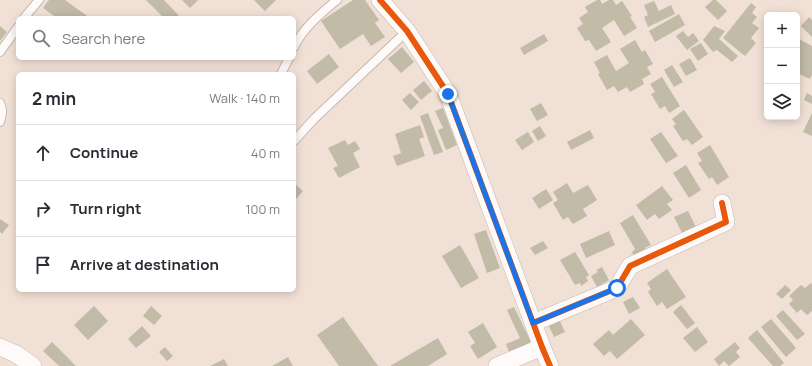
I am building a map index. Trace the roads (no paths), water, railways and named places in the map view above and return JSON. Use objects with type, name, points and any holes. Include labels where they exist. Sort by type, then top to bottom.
[{"type":"street","points":[[380,0],[407,31],[448,94],[550,366]]},
{"type":"street","points":[[533,323],[617,288],[630,266],[726,222],[722,203]]},
{"type":"street","points":[[0,347],[16,354],[33,366]]},
{"type":"street","points":[[497,366],[542,347]]},
{"type":"lane","points":[[26,16],[39,0]]},
{"type":"lane","points":[[296,43],[299,37],[314,20],[337,0]]},
{"type":"lane","points":[[0,52],[16,30]]},
{"type":"lane","points":[[296,139],[314,119],[407,31]]},
{"type":"lane","points":[[282,72],[288,60]]},
{"type":"lane","points":[[0,103],[2,106],[2,116],[0,122]]}]
